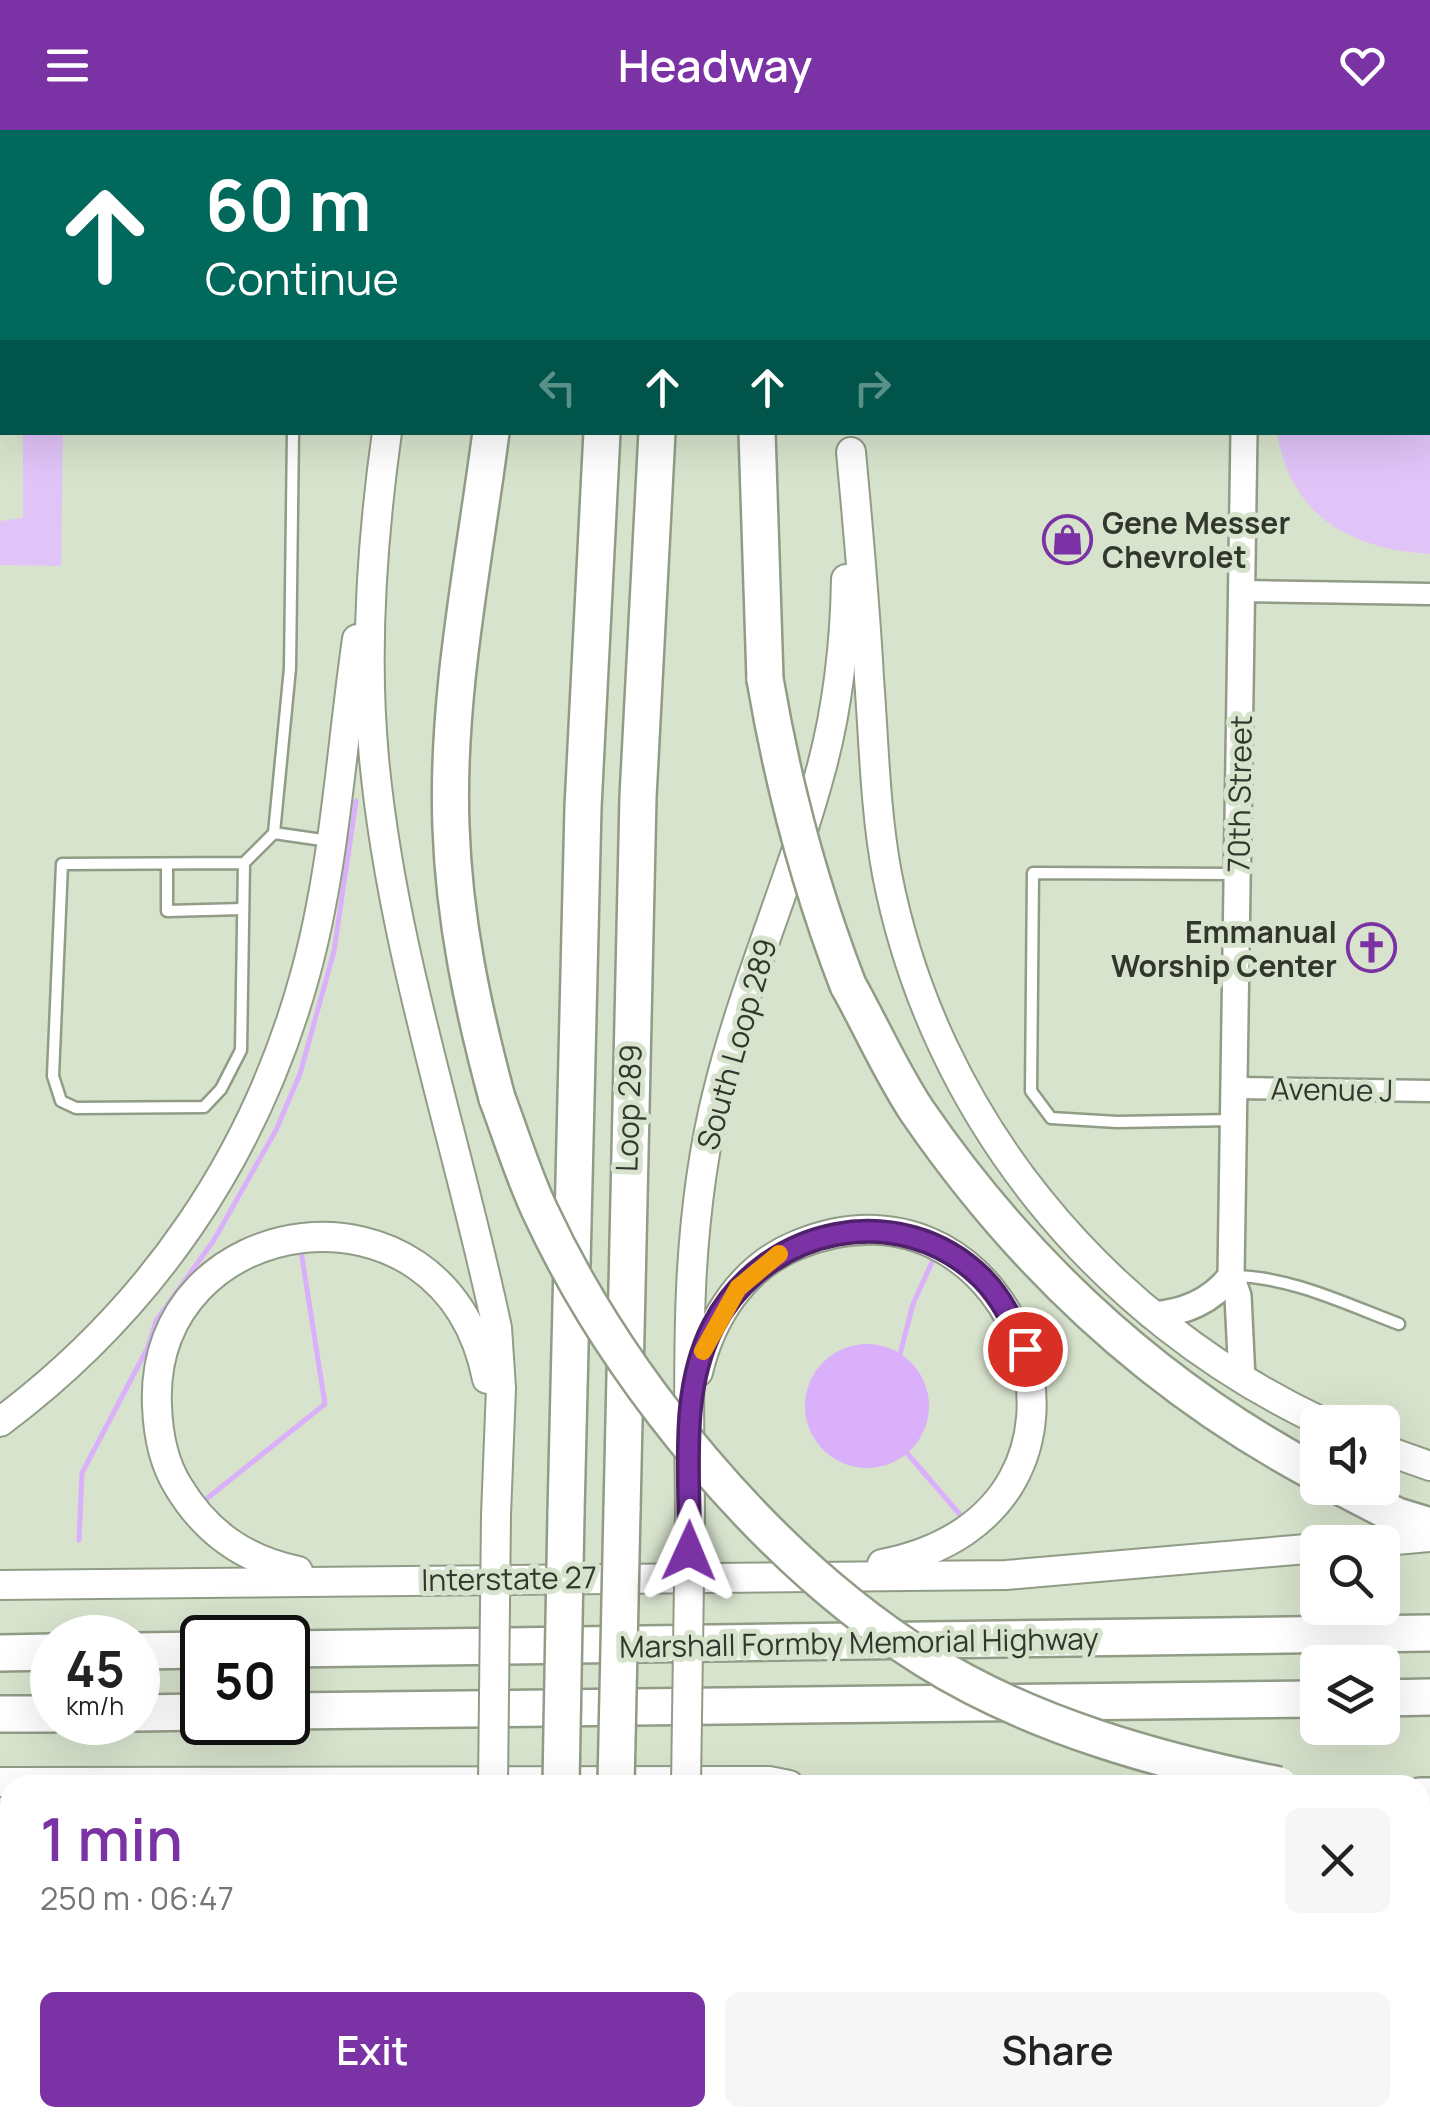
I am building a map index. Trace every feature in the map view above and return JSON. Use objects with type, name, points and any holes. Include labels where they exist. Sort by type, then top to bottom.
[{"type":"highway","points":[[491,435],[452,735],[450,826],[458,914],[474,1014],[497,1098],[539,1210],[612,1342],[682,1436],[840,1598],[927,1660],[1046,1718],[1155,1758],[1233,1775]]},
{"type":"highway","name":"Loop 289","points":[[561,1775],[582,825],[602,435]]},
{"type":"highway","name":"Loop 289","points":[[616,1775],[636,856],[657,435]]},
{"type":"highway","points":[[757,435],[764,679],[790,814],[820,913],[848,985],[915,1108],[1034,1260],[1157,1372],[1227,1422],[1300,1464]]},
{"type":"highway","points":[[1375,1505],[1430,1526]]},
{"type":"highway","name":"Marshall Formby Memorial Highway","points":[[310,1649],[1430,1632]]},
{"type":"highway","points":[[0,1653],[30,1652]]},
{"type":"highway","points":[[1400,1698],[1430,1697]]},
{"type":"highway","name":"Marshall Formby Memorial Highway","points":[[310,1711],[1300,1698]]},
{"type":"highway","points":[[0,1714],[30,1714]]},
{"type":"main road","points":[[0,1422],[72,1363],[144,1290],[237,1152],[272,1074],[306,972],[329,841],[387,435]]},
{"type":"main road","points":[[850,442],[886,870],[912,968],[948,1056],[1022,1182],[1077,1247],[1201,1355],[1300,1410]]},
{"type":"main road","name":"South Loop 289","points":[[686,1775],[690,1274],[698,1183],[719,1086],[823,765],[842,661],[850,442]]},
{"type":"main road","points":[[380,484],[371,665],[373,754],[382,830],[497,1328],[500,1446],[492,1775]]},
{"type":"main road","points":[[690,1407],[711,1329],[738,1288],[775,1256],[818,1236],[888,1232],[935,1246],[982,1278],[1014,1324],[1025,1349],[1033,1412],[1027,1444],[1014,1475],[983,1518],[958,1538],[929,1553],[879,1565],[784,1576]]},
{"type":"main road","points":[[343,1580],[264,1564],[241,1552],[193,1511],[174,1482],[160,1436],[158,1371],[174,1325],[204,1283],[244,1255],[304,1237],[370,1242],[415,1261],[440,1281],[471,1323],[500,1446]]},
{"type":"main road","points":[[1400,1455],[1430,1466]]},
{"type":"main road","points":[[1400,1540],[1430,1537]]},
{"type":"main road","name":"Interstate 27","points":[[0,1585],[1006,1575],[1300,1550]]},
{"type":"street","name":"70th Street","points":[[1242,1379],[1238,1296],[1231,1276],[1244,435]]},
{"type":"street","points":[[1242,590],[1430,594]]},
{"type":"street","name":"Avenue J","points":[[1235,1088],[1430,1091]]},
{"type":"street","points":[[1151,1315],[1180,1312],[1204,1302],[1231,1276]]},
{"type":"lane","points":[[244,863],[241,1050],[212,1098],[204,1107],[76,1108],[61,1101],[53,1076],[62,864],[244,863],[274,833],[290,668],[293,435]]},
{"type":"lane","points":[[274,833],[329,841]]},
{"type":"lane","points":[[168,865],[167,911],[244,909]]},
{"type":"lane","points":[[1234,1120],[1117,1122],[1050,1118],[1031,1091],[1033,873],[1238,874]]},
{"type":"lane","points":[[1231,1276],[1258,1276],[1311,1291],[1399,1324]]},
{"type":"shaded area","points":[[23,435],[63,435],[61,566],[0,565],[0,521],[23,518]]},
{"type":"shaded area","points":[[1277,435],[1430,435],[1430,554],[1375,545],[1329,523],[1296,487]]},
{"type":"shaded area","points":[[867,1344],[891,1349],[911,1362],[924,1382],[929,1406],[924,1430],[911,1450],[891,1463],[867,1468],[843,1463],[823,1450],[810,1430],[805,1406],[810,1382],[823,1362],[843,1349]]},
{"type":"waterway","points":[[79,1540],[82,1473],[148,1347],[156,1321],[214,1240],[276,1130],[300,1074],[334,951],[356,801]]},
{"type":"waterway","points":[[205,1500],[325,1404],[301,1251]]},
{"type":"waterway","points":[[900,1354],[913,1304],[933,1260]]},
{"type":"waterway","points":[[907,1453],[962,1517]]},
{"type":"slow traffic","points":[[703,1351],[711,1329],[738,1288],[779,1254]]},
{"type":"place","name":"Gene Messer Chevrolet","points":[[1067,539]]},
{"type":"place","name":"Emmanual Worship Center","points":[[1372,948]]},
{"type":"route","points":[[689,1551],[690,1407],[703,1351],[711,1329],[738,1288],[775,1256],[818,1236],[840,1232],[866,1230],[911,1237],[961,1261],[982,1278],[999,1298],[1025,1349]]}]
